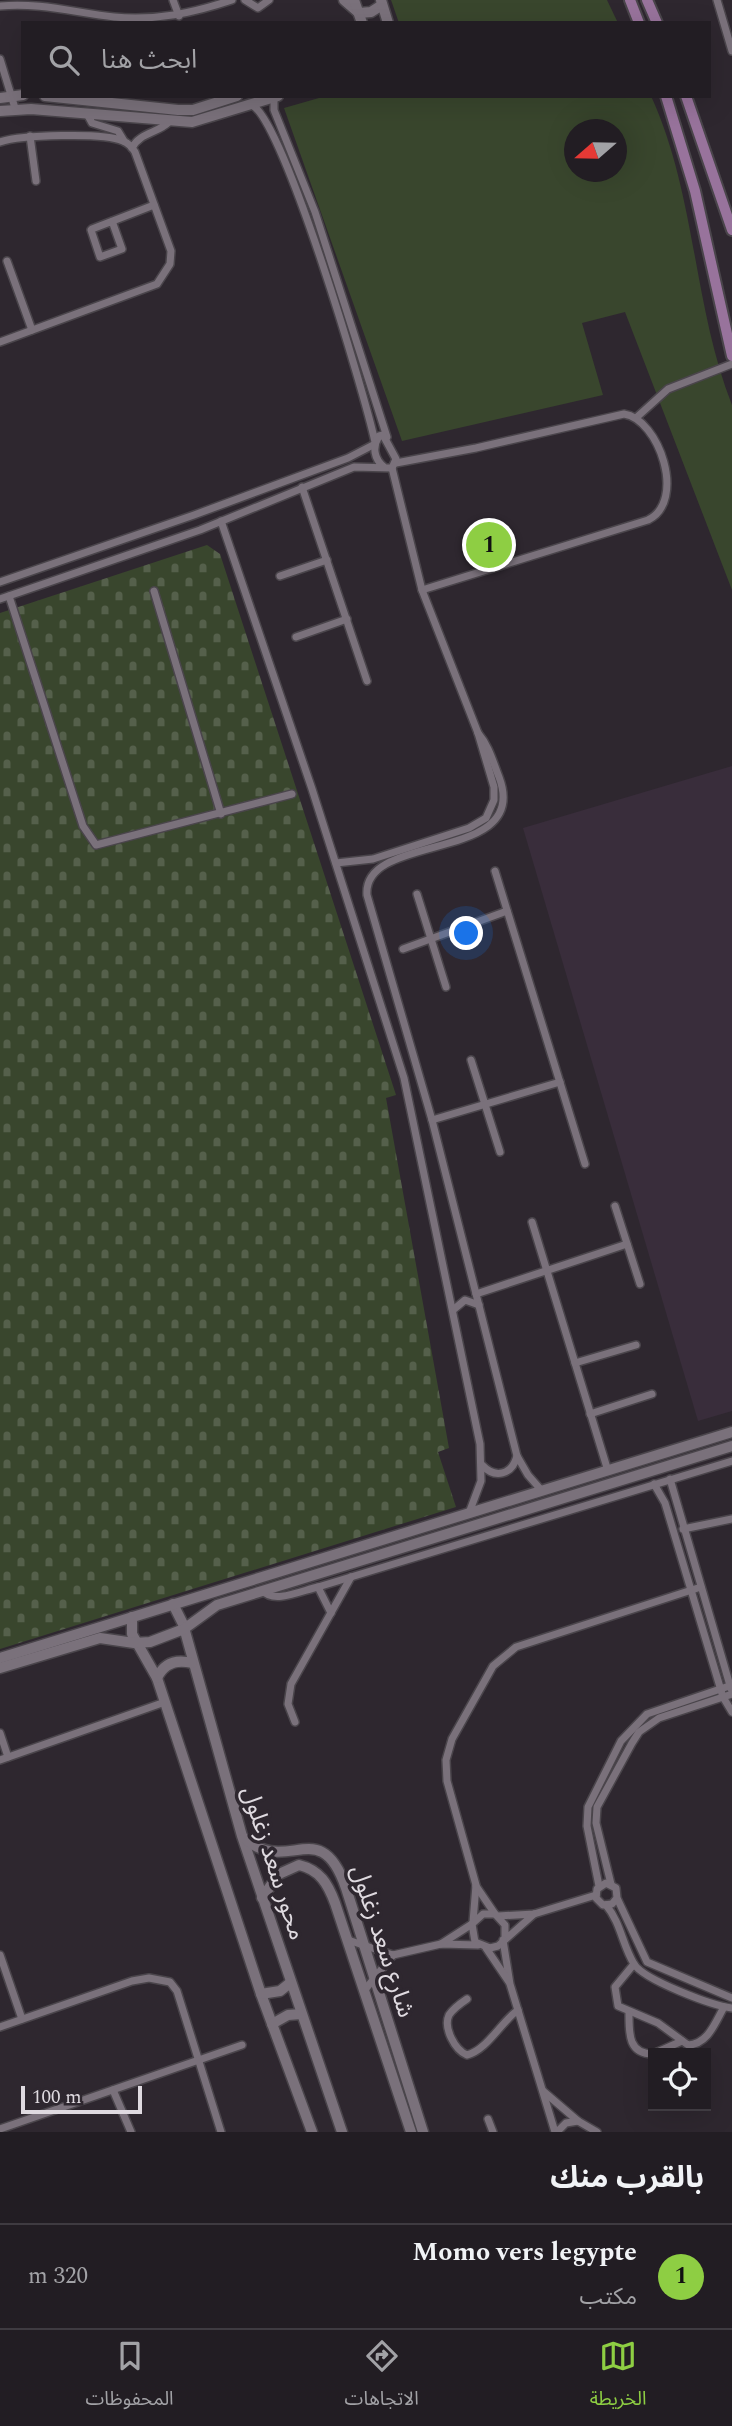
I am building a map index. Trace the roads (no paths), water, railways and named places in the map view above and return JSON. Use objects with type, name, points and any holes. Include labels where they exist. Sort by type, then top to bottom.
[{"type":"main road","points":[[344,0],[360,18]]},
{"type":"main road","points":[[354,0],[360,18]]},
{"type":"main road","points":[[630,0],[638,21]]},
{"type":"main road","points":[[647,0],[656,21]]},
{"type":"main road","points":[[360,18],[381,2],[386,21]]},
{"type":"main road","points":[[0,98],[21,95]]},
{"type":"main road","points":[[63,98],[193,110],[231,98]]},
{"type":"main road","points":[[0,111],[15,108],[192,122],[273,98]]},
{"type":"main road","points":[[667,98],[695,191],[732,356]]},
{"type":"main road","points":[[686,98],[732,230]]},
{"type":"main road","points":[[0,1658],[732,1432]]},
{"type":"main road","points":[[0,1668],[100,1638],[138,1643],[184,1629],[212,1606],[732,1446]]},
{"type":"main road","name":"محور سعد زغلول","points":[[173,1604],[184,1629],[242,1836],[342,2132]]},
{"type":"main road","points":[[132,1617],[132,1634],[157,1678],[261,1994],[312,2132]]},
{"type":"main road","points":[[157,1678],[160,1671],[172,1662],[192,1663]]},
{"type":"main road","name":"شارع سعد زغلول","points":[[242,1836],[264,1852],[304,1849],[329,1856],[341,1876],[423,2132]]},
{"type":"main road","name":"شارع سعد زغلول","points":[[262,1898],[279,1874],[299,1865],[319,1874],[331,1891],[411,2132]]},
{"type":"main road","points":[[261,1994],[280,1991],[290,1983]]},
{"type":"main road","points":[[272,2024],[288,2015],[301,2014]]},
{"type":"street","points":[[173,0],[178,16]]},
{"type":"street","points":[[0,6],[117,18],[178,16],[232,0]]},
{"type":"street","points":[[245,0],[258,8],[269,0]]},
{"type":"street","points":[[717,0],[732,51]]},
{"type":"street","points":[[0,59],[15,108]]},
{"type":"street","points":[[276,98],[274,110],[315,212],[387,437],[390,466],[422,590],[478,733],[494,787],[492,806],[486,818],[470,828],[366,860],[337,863]]},
{"type":"street","points":[[252,105],[267,122],[305,216],[375,443],[377,460],[390,466]]},
{"type":"street","points":[[0,342],[157,284],[170,264],[171,251],[132,148],[118,131],[92,123],[87,114]]},
{"type":"street","points":[[132,148],[138,138],[158,131],[169,121]]},
{"type":"street","points":[[0,142],[30,136],[124,141]]},
{"type":"street","points":[[30,136],[36,181]]},
{"type":"street","points":[[112,221],[122,249],[100,257],[91,230],[112,221],[154,205]]},
{"type":"street","points":[[7,261],[33,330]]},
{"type":"street","points":[[637,417],[667,389],[732,364]]},
{"type":"street","points":[[0,599],[200,530],[354,467],[390,466],[617,414],[637,417],[652,432],[668,485],[668,497],[658,513],[648,520],[422,590]]},
{"type":"street","points":[[0,582],[348,457],[375,443],[380,435],[387,437]]},
{"type":"street","points":[[302,487],[367,681]]},
{"type":"street","points":[[224,503],[231,506],[232,516]]},
{"type":"street","points":[[194,514],[193,522],[200,530]]},
{"type":"street","points":[[221,521],[337,863],[404,1078],[482,1464],[479,1489],[469,1513]]},
{"type":"street","points":[[280,576],[327,561]]},
{"type":"street","points":[[154,591],[221,814]]},
{"type":"street","points":[[9,596],[83,826],[91,841],[104,846],[292,794]]},
{"type":"street","points":[[296,637],[347,620]]},
{"type":"street","points":[[372,874],[385,864],[480,832],[495,819],[502,801],[503,788],[489,750],[478,733]]},
{"type":"street","points":[[366,860],[372,874],[367,895],[432,1120],[517,1456],[542,1491]]},
{"type":"street","points":[[495,871],[585,1164]]},
{"type":"street","points":[[417,894],[446,986]]},
{"type":"street","points":[[403,948],[507,911]]},
{"type":"street","points":[[471,1060],[500,1152]]},
{"type":"street","points":[[432,1120],[560,1082]]},
{"type":"street","points":[[615,1206],[640,1284]]},
{"type":"street","points":[[532,1222],[608,1471]]},
{"type":"street","points":[[476,1294],[627,1244]]},
{"type":"street","points":[[453,1310],[465,1300],[479,1305]]},
{"type":"street","points":[[575,1363],[636,1345]]},
{"type":"street","points":[[590,1413],[652,1394]]},
{"type":"street","points":[[482,1464],[488,1470],[500,1474],[512,1468],[517,1456]]},
{"type":"street","points":[[263,1591],[276,1597],[318,1587],[732,1461]]},
{"type":"street","points":[[670,1479],[732,1710]]},
{"type":"street","points":[[654,1484],[663,1497],[692,1590],[729,1692]]},
{"type":"street","points":[[683,1529],[732,1519]]},
{"type":"street","points":[[295,1722],[290,1714],[288,1694],[351,1577]]},
{"type":"street","points":[[318,1587],[331,1613]]},
{"type":"street","points":[[578,2121],[566,2123],[556,2132],[510,1984],[505,1925],[476,1885],[447,1781],[446,1760],[453,1739],[493,1666],[516,1647],[701,1587]]},
{"type":"street","points":[[634,1964],[615,1987],[618,2006],[629,2013],[658,2023],[682,2041],[692,2045],[703,2040],[728,2008],[652,1978],[634,1964],[620,1925],[607,1905],[600,1903],[596,1895],[599,1886],[586,1816],[591,1796],[610,1760],[628,1731],[647,1714],[729,1692]]},
{"type":"street","points":[[729,1692],[649,1725],[639,1732],[601,1796],[596,1823],[611,1884],[617,1891],[617,1898],[647,1962],[732,1998]]},
{"type":"street","points":[[0,1733],[4,1758],[165,1702]]},
{"type":"street","points":[[610,1760],[619,1765]]},
{"type":"street","points":[[599,1886],[611,1884]]},
{"type":"street","points":[[476,1885],[473,1938],[510,1984]]},
{"type":"street","points":[[441,1944],[483,1914],[534,1914],[596,1895]]},
{"type":"street","points":[[607,1905],[617,1898]]},
{"type":"street","points":[[348,1940],[393,1955],[441,1944],[498,1946],[534,1914]]},
{"type":"street","points":[[0,1955],[22,2019]]},
{"type":"street","points":[[364,1991],[393,1955]]},
{"type":"street","points":[[0,2027],[132,1981],[149,1978],[165,1980],[177,1991],[221,2132]]},
{"type":"street","points":[[467,1998],[451,2012],[447,2025],[456,2046],[467,2055],[479,2050],[505,2019],[518,2010]]},
{"type":"street","points":[[629,2013],[629,2033],[635,2048],[641,2053],[648,2053]]},
{"type":"street","points":[[666,2048],[682,2041]]},
{"type":"street","points":[[0,2129],[242,2045]]},
{"type":"street","points":[[113,2090],[131,2132]]},
{"type":"street","points":[[542,2091],[578,2121],[597,2132]]},
{"type":"street","points":[[488,2119],[493,2132]]},
{"type":"place","name":"Momo vers legypte","points":[[489,545]]}]
